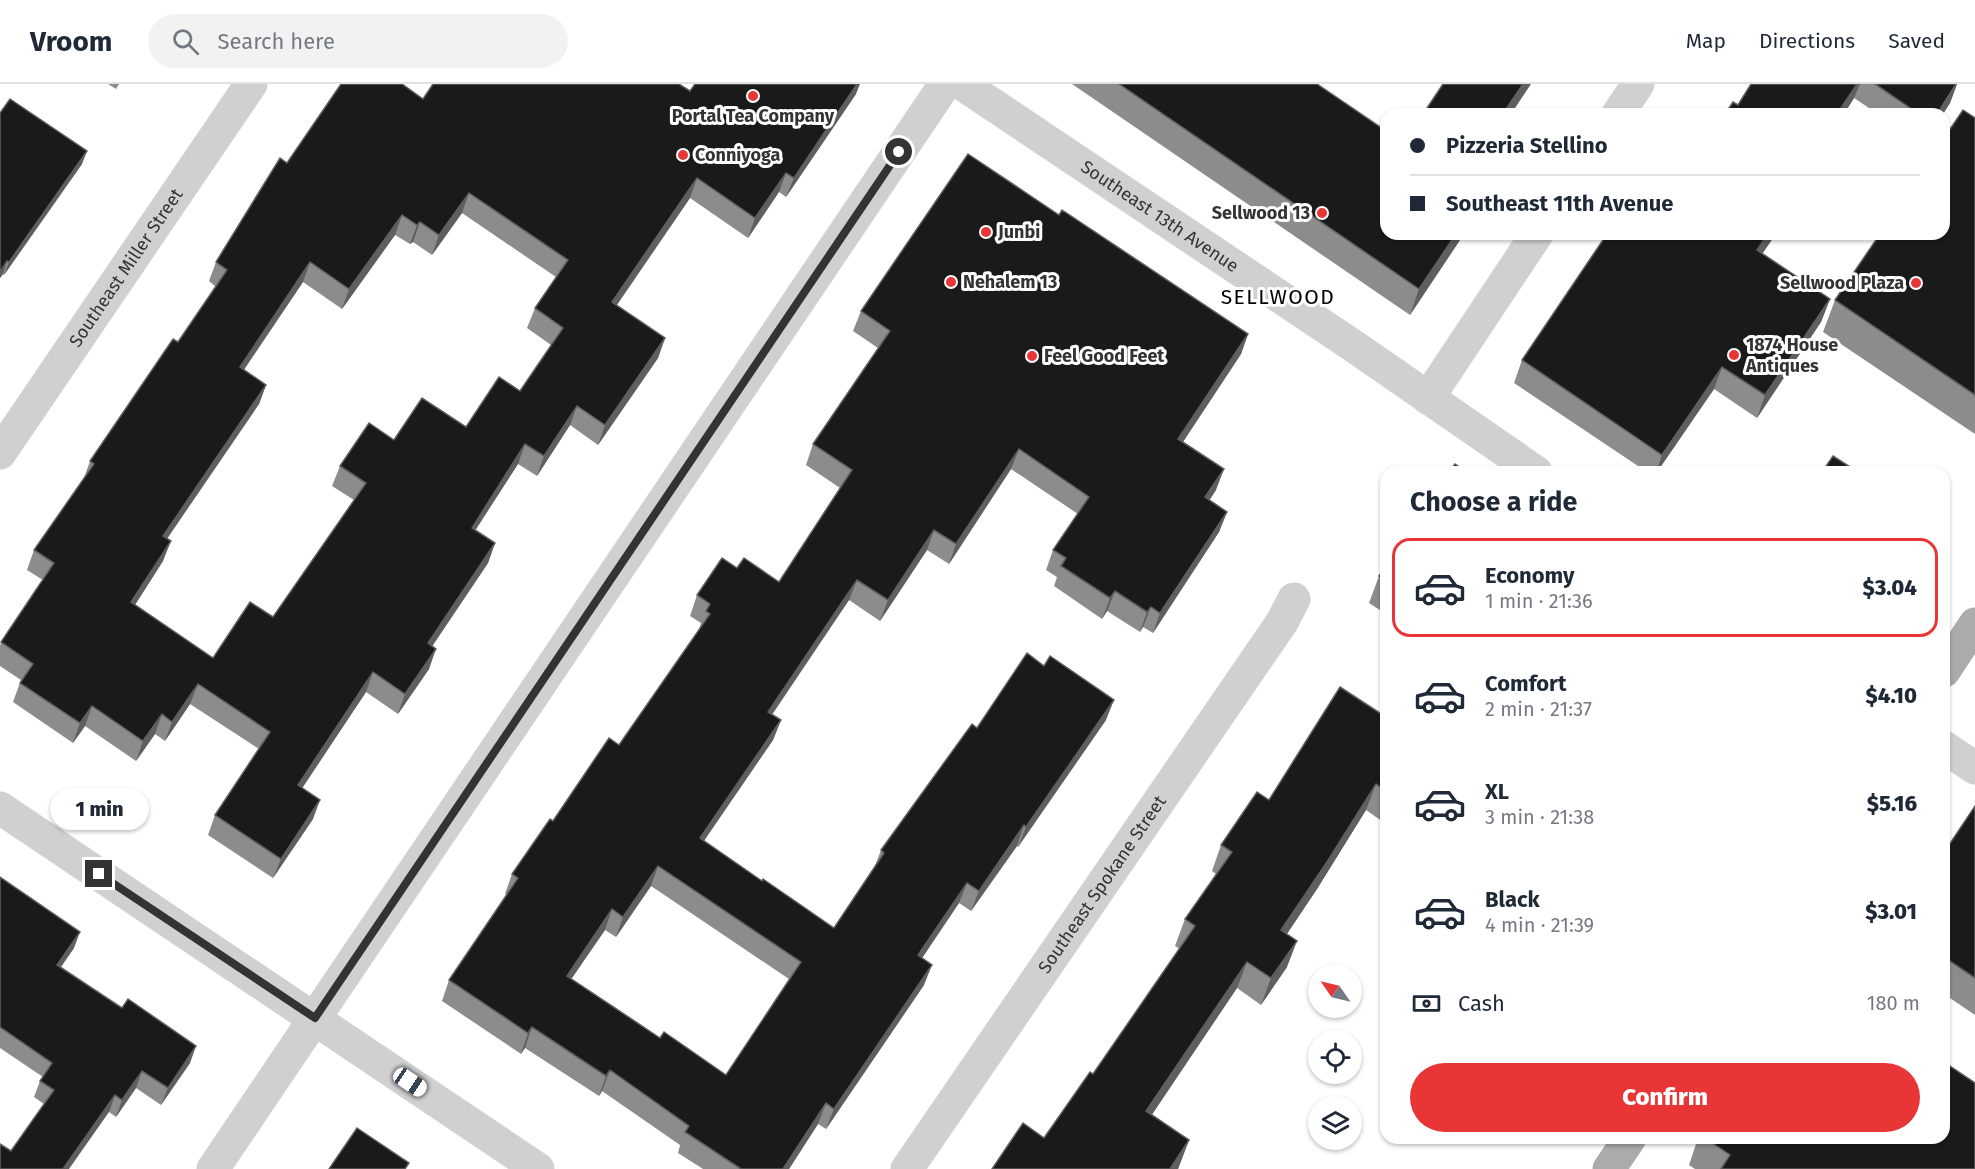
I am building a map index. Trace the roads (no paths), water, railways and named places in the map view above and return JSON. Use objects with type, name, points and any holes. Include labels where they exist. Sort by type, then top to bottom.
[{"type":"main road","points":[[1950,662],[1975,624]]},
{"type":"main road","points":[[1609,1169],[1626,1144]]},
{"type":"street","name":"Southeast Miller Street","points":[[0,453],[251,84]]},
{"type":"street","points":[[213,1169],[945,84]]},
{"type":"street","name":"Southeast 13th Avenue","points":[[962,84],[1527,466]]},
{"type":"street","points":[[1622,108],[1638,84]]},
{"type":"street","points":[[1428,398],[1533,240]]},
{"type":"street","name":"Southeast Spokane Street","points":[[908,1169],[1282,621],[1294,599]]},
{"type":"street","points":[[1950,751],[1975,768]]},
{"type":"street","points":[[0,808],[538,1169]]},
{"type":"place","name":"Portal Tea Company","points":[[753,96]]},
{"type":"place","name":"Conniyoga","points":[[683,155]]},
{"type":"place","name":"Sellwood 13","points":[[1322,213]]},
{"type":"place","name":"Junbi","points":[[986,232]]},
{"type":"place","name":"Nehalem 13","points":[[951,282]]},
{"type":"place","name":"Sellwood Plaza","points":[[1916,283]]},
{"type":"place","name":"1874 House Antiques","points":[[1734,355]]},
{"type":"place","name":"Feel Good Feet","points":[[1032,356]]},
{"type":"district","name":"SELLWOOD","points":[[1278,297]]}]
